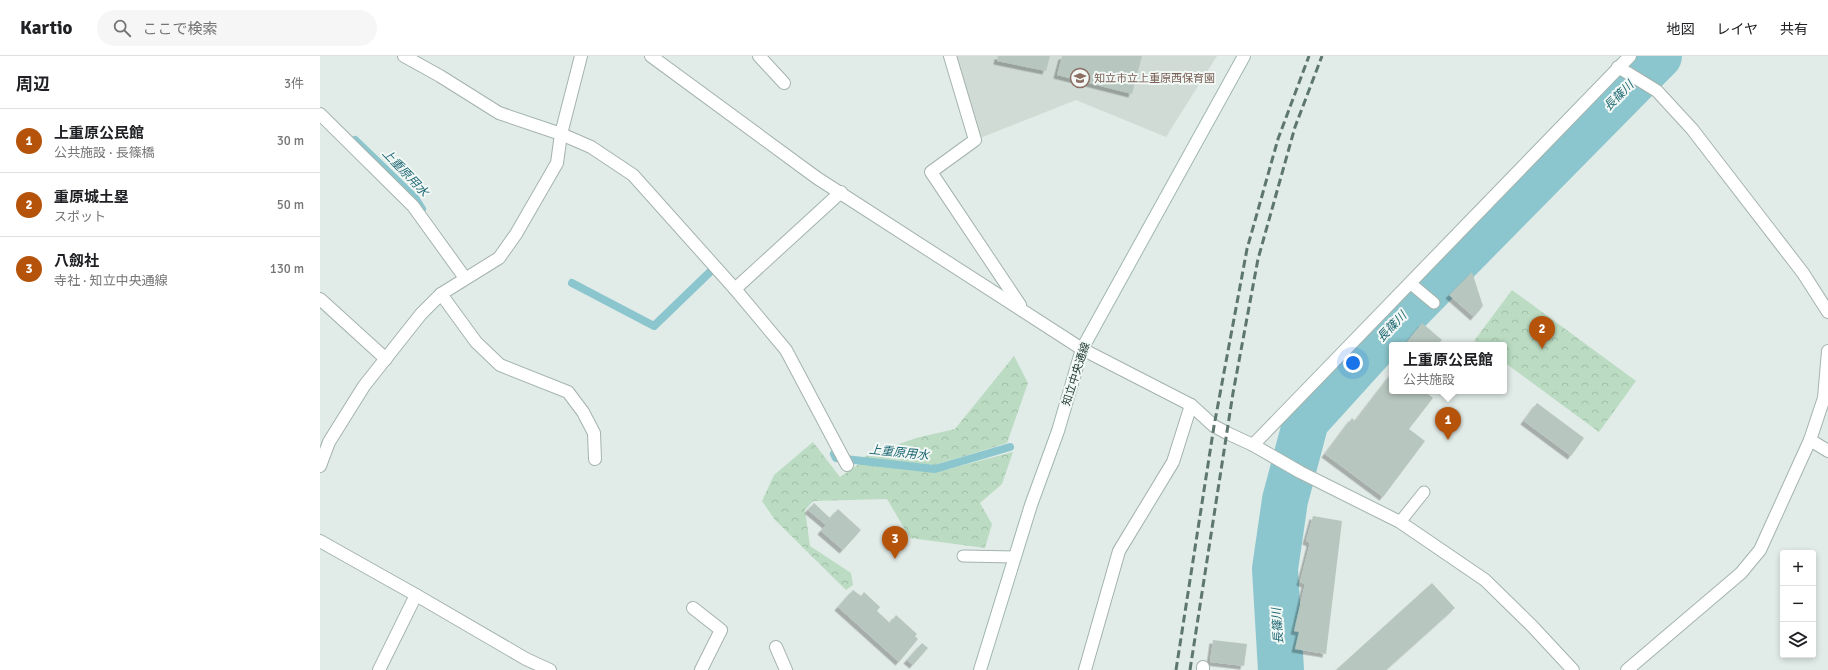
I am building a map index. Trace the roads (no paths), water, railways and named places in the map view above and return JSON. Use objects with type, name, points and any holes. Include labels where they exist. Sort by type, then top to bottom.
[{"type":"street","points":[[404,56],[440,76],[499,113],[561,134],[591,147],[633,175],[735,289],[786,350],[847,465]]},
{"type":"street","points":[[320,466],[333,436],[364,386],[421,314],[441,294],[499,258],[516,234],[556,163],[561,134],[581,56]]},
{"type":"street","points":[[651,56],[817,178],[841,192],[1082,349],[1191,405],[1214,426],[1253,445],[1284,464],[1400,522],[1485,580],[1532,626],[1573,670]]},
{"type":"street","points":[[759,56],[784,83]]},
{"type":"street","points":[[950,56],[975,140],[930,172],[1022,309]]},
{"type":"street","name":"知立中央通線","points":[[980,670],[1031,505],[1058,431],[1082,349],[1244,56]]},
{"type":"street","points":[[1253,445],[1414,286],[1618,67],[1630,56]]},
{"type":"street","points":[[1618,67],[1657,91],[1692,129],[1803,273],[1828,312]]},
{"type":"street","points":[[320,114],[413,206],[465,278]]},
{"type":"street","points":[[735,289],[841,192]]},
{"type":"street","points":[[441,294],[476,342],[500,365],[568,392],[583,412],[594,433],[595,459]]},
{"type":"street","points":[[320,299],[386,359]]},
{"type":"street","points":[[1627,670],[1741,573],[1760,550],[1810,440],[1824,398],[1828,351]]},
{"type":"street","points":[[1085,670],[1119,551],[1173,462],[1191,405]]},
{"type":"street","points":[[1810,440],[1828,451]]},
{"type":"street","points":[[320,541],[416,594],[526,660],[550,670]]},
{"type":"street","points":[[379,670],[416,594]]},
{"type":"street","points":[[693,608],[721,630],[701,670]]},
{"type":"street","points":[[776,647],[786,670]]},
{"type":"lane","points":[[1414,286],[1434,303]]},
{"type":"lane","points":[[1400,522],[1424,492]]},
{"type":"lane","points":[[963,556],[1015,557]]},
{"type":"waterway","name":"長篠川","points":[[1281,670],[1275,569],[1285,500],[1306,421],[1385,334],[1659,56]]},
{"type":"waterway","name":"上重原用水","points":[[355,140],[415,198],[422,209]]},
{"type":"waterway","name":"上重原用水","points":[[572,283],[654,326],[711,271]]},
{"type":"waterway","name":"上重原用水","points":[[834,454],[836,458],[935,469],[1010,447]]},
{"type":"railway","points":[[1176,670],[1214,426],[1247,249],[1278,139],[1309,56]]},
{"type":"railway","points":[[1190,670],[1233,393],[1258,259],[1295,127],[1322,56]]},
{"type":"place","name":"知立市立上重原西保育園","points":[[1080,78]]},
{"type":"place","name":"重原城土塁","points":[[1542,349]]},
{"type":"place","name":"上重原公民館","points":[[1448,440]]},
{"type":"place","name":"八劔社","points":[[895,559]]}]
